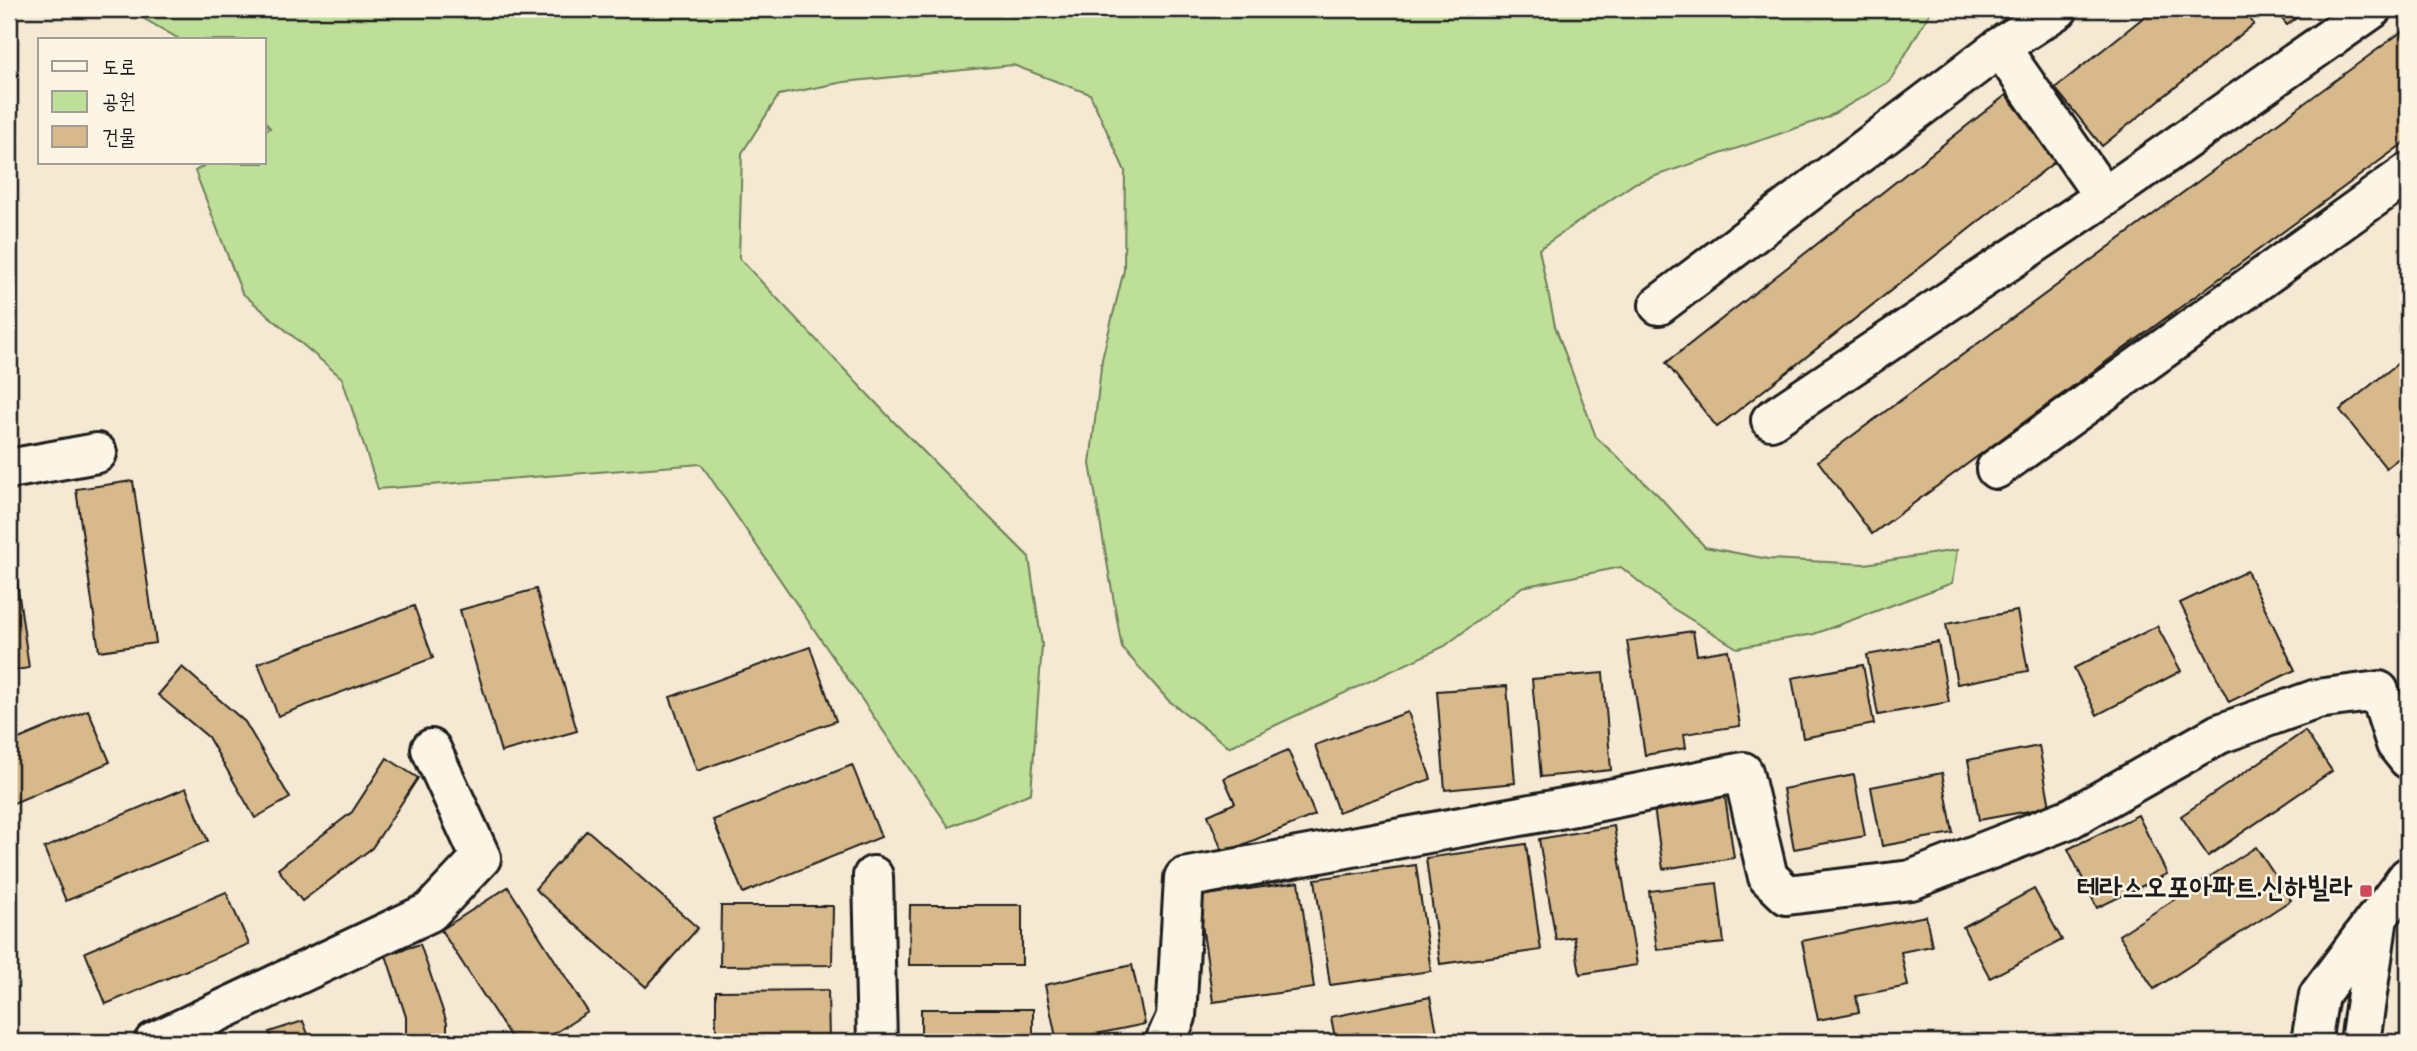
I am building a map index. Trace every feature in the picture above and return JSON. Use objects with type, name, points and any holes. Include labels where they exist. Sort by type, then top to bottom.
[{"type":"street","points":[[1659,305],[2000,47],[2058,9]]},
{"type":"street","points":[[1771,420],[2104,197],[2372,9]]},
{"type":"street","points":[[2000,47],[2104,197]]},
{"type":"street","points":[[1996,469],[2408,173]]},
{"type":"street","points":[[9,470],[97,453]]},
{"type":"street","points":[[1165,1042],[1176,1017],[1184,878],[1580,805],[1742,772],[1768,877],[1787,895],[1912,880],[2071,818],[2219,734],[2317,699],[2379,691],[2396,744],[2408,759]]},
{"type":"street","points":[[154,1042],[430,912],[481,858],[431,749]]},
{"type":"street","points":[[873,876],[877,1042]]},
{"type":"street","points":[[2311,1042],[2319,995],[2408,877]]},
{"type":"street","points":[[2360,1042],[2378,917]]},
{"type":"green space","points":[[127,9],[1932,9],[1890,81],[1826,118],[1635,183],[1539,249],[1555,326],[1596,437],[1659,496],[1705,547],[1768,559],[1865,564],[1957,550],[1952,583],[1814,634],[1737,648],[1669,606],[1621,567],[1522,587],[1445,646],[1229,747],[1168,700],[1122,648],[1090,464],[1102,359],[1124,270],[1125,171],[1090,94],[1013,65],[844,82],[779,95],[742,153],[739,258],[894,422],[1029,557],[1042,645],[1031,793],[949,827],[701,464],[378,489],[342,378],[242,293],[195,171],[207,164],[266,164],[266,130],[270,128],[266,123],[266,38],[178,38]]},
{"type":"building","points":[[2154,9],[2242,9],[2254,24],[2102,146],[2055,88]]},
{"type":"building","points":[[2274,9],[2308,9],[2287,25]]},
{"type":"building","points":[[2408,27],[2408,140],[1872,534],[1818,461]]},
{"type":"building","points":[[2006,95],[2057,160],[1717,427],[1666,363]]},
{"type":"building","points":[[2408,355],[2408,451],[2386,468],[2340,410]]},
{"type":"building","points":[[133,481],[156,643],[99,651],[76,489]]},
{"type":"building","points":[[9,524],[29,668],[9,671]]},
{"type":"building","points":[[2247,571],[2295,670],[2229,702],[2180,603]]},
{"type":"building","points":[[536,589],[577,731],[501,752],[460,610]]},
{"type":"building","points":[[414,606],[433,658],[278,716],[258,663]]},
{"type":"building","points":[[2017,611],[2028,671],[1957,684],[1946,624]]},
{"type":"building","points":[[2157,626],[2181,671],[2097,715],[2074,668]]},
{"type":"building","points":[[1693,631],[1697,655],[1728,650],[1740,726],[1684,734],[1686,748],[1645,755],[1627,641]]},
{"type":"building","points":[[1938,642],[1949,702],[1878,715],[1867,655]]},
{"type":"building","points":[[810,647],[836,721],[697,771],[670,697]]},
{"type":"building","points":[[1863,665],[1874,724],[1803,738],[1792,678]]},
{"type":"building","points":[[182,667],[245,722],[290,798],[255,818],[208,737],[158,695]]},
{"type":"building","points":[[1603,673],[1611,770],[1541,777],[1532,679]]},
{"type":"building","points":[[1507,686],[1515,783],[1445,790],[1437,691]]},
{"type":"building","points":[[88,710],[110,762],[9,805],[9,743]]},
{"type":"building","points":[[1408,712],[1431,779],[1338,812],[1315,745]]},
{"type":"building","points":[[2305,731],[2332,771],[2208,856],[2181,816]]},
{"type":"building","points":[[2039,746],[2050,807],[1979,820],[1968,760]]},
{"type":"building","points":[[1288,750],[1315,815],[1223,853],[1208,815],[1235,803],[1224,778]]},
{"type":"building","points":[[387,758],[418,778],[372,848],[302,901],[278,869],[352,812]]},
{"type":"building","points":[[852,765],[881,837],[743,893],[713,820]]},
{"type":"building","points":[[1942,773],[1953,833],[1882,846],[1871,787]]},
{"type":"building","points":[[1854,775],[1865,836],[1794,849],[1783,789]]},
{"type":"building","points":[[186,788],[208,841],[66,901],[44,848]]},
{"type":"building","points":[[1724,790],[1734,858],[1663,869],[1653,801]]},
{"type":"building","points":[[2138,815],[2167,874],[2097,908],[2068,849]]},
{"type":"building","points":[[1614,826],[1637,965],[1580,974],[1574,937],[1556,940],[1539,839]]},
{"type":"building","points":[[587,830],[698,928],[646,987],[535,889]]},
{"type":"building","points":[[1526,844],[1541,950],[1440,964],[1426,858]]},
{"type":"building","points":[[2256,847],[2291,900],[2154,989],[2119,935]]},
{"type":"building","points":[[1416,865],[1431,971],[1330,985],[1315,879]]},
{"type":"building","points":[[1299,882],[1314,988],[1213,1002],[1198,896]]},
{"type":"building","points":[[1717,883],[1724,943],[1657,950],[1649,891]]},
{"type":"building","points":[[508,887],[588,1012],[541,1042],[514,1042],[441,930]]},
{"type":"building","points":[[2034,889],[2062,940],[1990,978],[1963,927]]},
{"type":"building","points":[[226,892],[249,944],[106,1004],[85,952]]},
{"type":"building","points":[[910,905],[1022,905],[1022,965],[909,965]]},
{"type":"building","points":[[721,906],[833,906],[832,965],[720,966]]},
{"type":"building","points":[[1926,916],[1932,946],[1901,952],[1908,986],[1856,996],[1859,1012],[1818,1020],[1802,941]]},
{"type":"building","points":[[420,944],[447,1023],[447,1042],[406,1042],[406,1017],[386,955]]},
{"type":"building","points":[[1132,965],[1145,1024],[1057,1042],[1045,985]]},
{"type":"building","points":[[828,990],[829,1042],[716,1042],[716,991]]},
{"type":"building","points":[[1430,997],[1439,1042],[1360,1042],[1358,1033],[1335,1038],[1331,1017]]},
{"type":"building","points":[[921,1009],[1033,1009],[1033,1042],[921,1042]]},
{"type":"building","points":[[303,1021],[311,1042],[273,1042],[269,1032]]},
{"type":"place","name":"테라스오포아파트.신하빌라","points":[[2366,891]]}]
